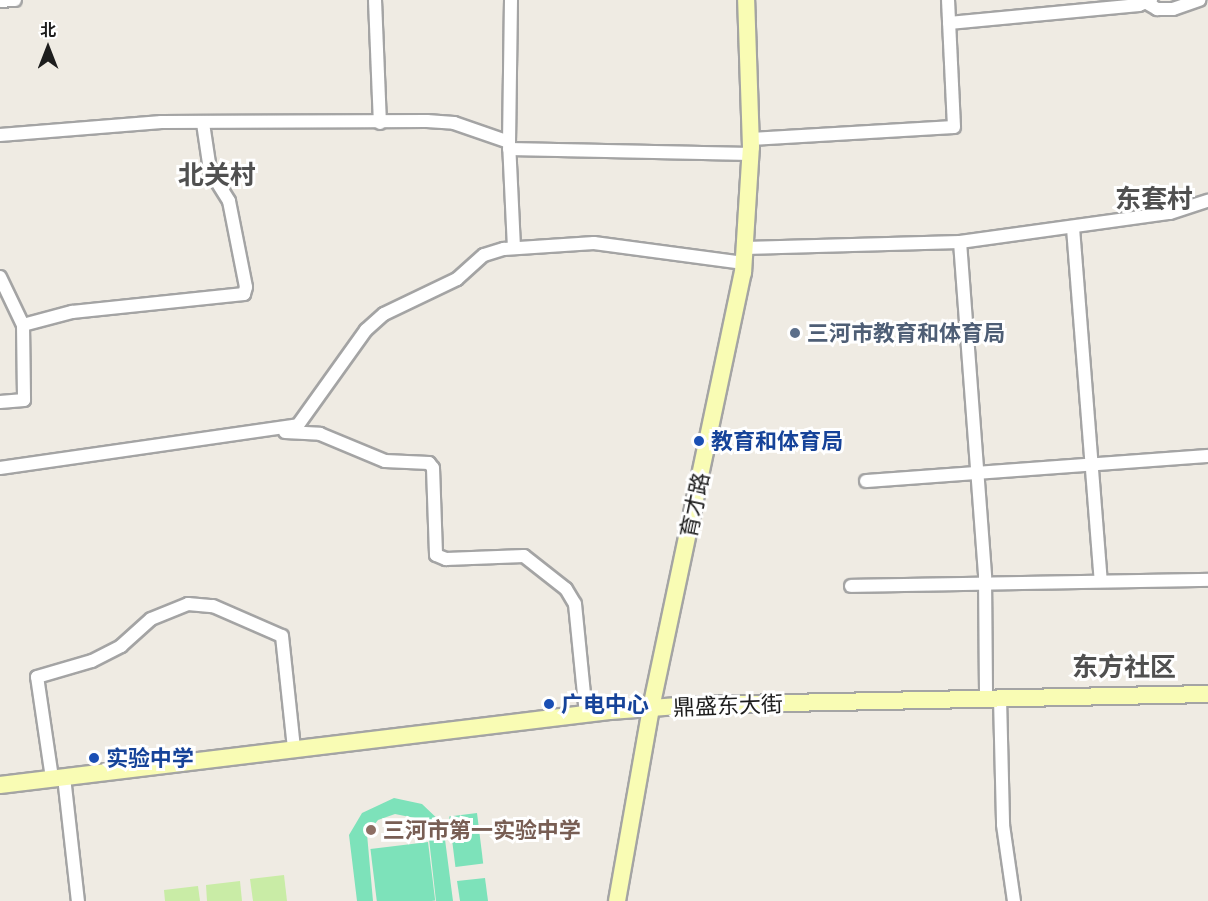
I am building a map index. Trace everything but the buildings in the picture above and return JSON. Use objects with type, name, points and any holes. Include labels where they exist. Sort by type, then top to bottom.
[{"type":"main road","name":"育才路","points":[[617,901],[651,708],[745,255],[751,147],[746,0]]},
{"type":"main road","name":"鼎盛东大街","points":[[0,785],[651,708],[1208,694]]},
{"type":"street","points":[[0,1],[15,0]]},
{"type":"street","points":[[375,0],[380,123]]},
{"type":"street","points":[[512,0],[509,146],[514,247]]},
{"type":"street","points":[[0,135],[203,123],[454,123],[509,146],[751,147],[954,127],[948,0]]},
{"type":"street","points":[[949,23],[1149,2],[1157,9],[1173,9],[1199,0]]},
{"type":"street","points":[[23,325],[72,312],[244,294],[246,288],[229,201],[210,170],[203,123]]},
{"type":"street","points":[[0,468],[281,430],[298,425],[308,416],[366,330],[384,314],[406,300],[457,279],[484,255],[514,247],[594,243],[745,255],[960,242],[1170,213],[1208,201]]},
{"type":"street","points":[[1073,228],[1101,581]]},
{"type":"street","points":[[960,242],[1003,825],[1014,901]]},
{"type":"street","points":[[0,277],[23,325],[24,400],[0,402]]},
{"type":"street","points":[[281,430],[320,434],[385,461],[429,463],[433,468],[436,555],[446,559],[524,556],[566,589],[575,604],[586,714]]},
{"type":"street","points":[[866,481],[1208,456]]},
{"type":"street","points":[[850,586],[1208,580]]},
{"type":"street","points":[[78,901],[58,778],[37,676],[92,662],[121,646],[151,619],[188,604],[213,606],[282,636],[294,749]]},
{"type":"green space","points":[[394,798],[422,804],[443,824],[453,901],[436,901],[428,830],[415,818],[395,814],[378,820],[367,834],[373,901],[357,901],[349,835],[362,813]]},
{"type":"green space","points":[[477,813],[483,864],[455,867],[449,816]]},
{"type":"green space","points":[[428,842],[435,901],[377,901],[370,849]]},
{"type":"green space","points":[[284,875],[287,901],[253,901],[250,879]]},
{"type":"green space","points":[[485,878],[488,901],[460,901],[457,881]]},
{"type":"green space","points":[[240,881],[242,901],[207,901],[206,885]]},
{"type":"green space","points":[[198,886],[200,901],[165,901],[164,890]]},
{"type":"place","name":"三河市教育和体育局","points":[[795,333]]},
{"type":"place","name":"教育和体育局","points":[[699,441]]},
{"type":"place","name":"广电中心","points":[[549,704]]},
{"type":"place","name":"实验中学","points":[[94,758]]},
{"type":"place","name":"三河市第一实验中学","points":[[371,830]]},
{"type":"district","name":"北关村","points":[[217,174]]},
{"type":"district","name":"东套村","points":[[1154,198]]},
{"type":"district","name":"东方社区","points":[[1124,666]]}]
